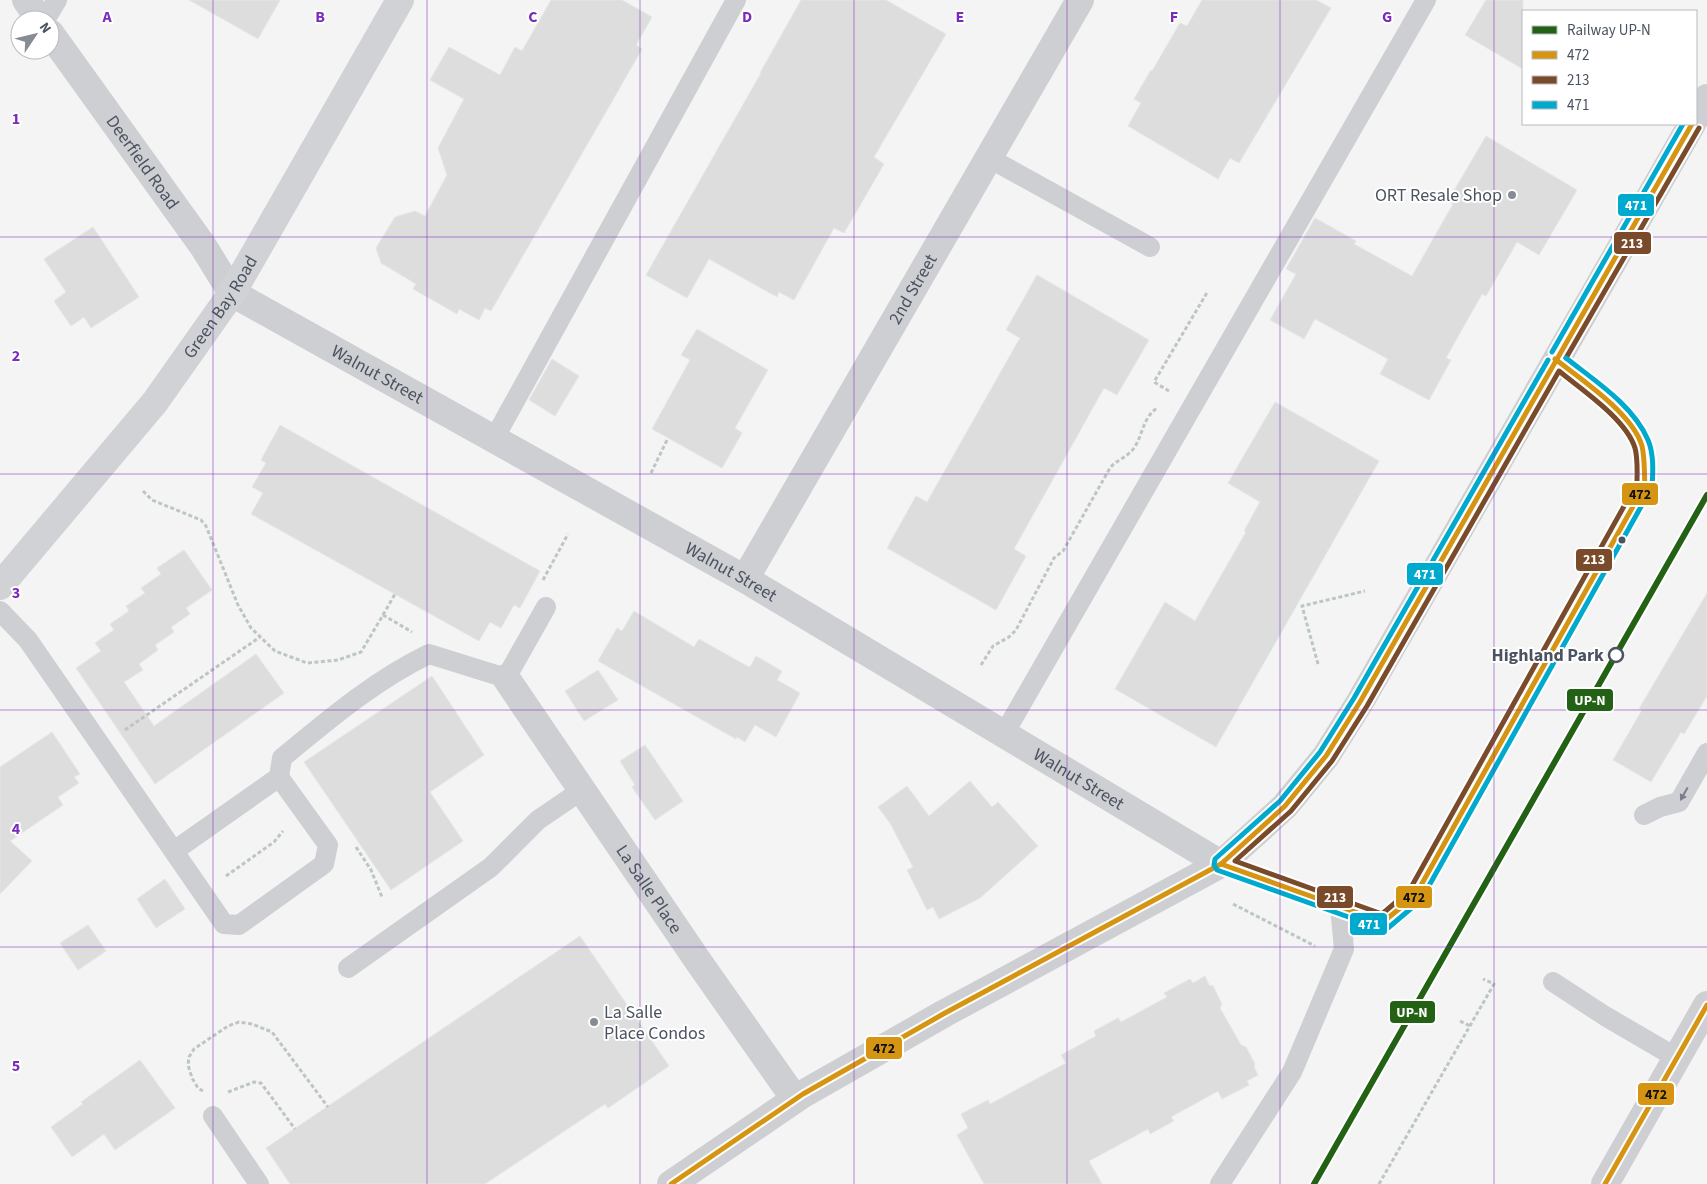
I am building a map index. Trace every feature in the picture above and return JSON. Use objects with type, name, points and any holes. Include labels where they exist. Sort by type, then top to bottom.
[{"type":"main road","name":"Green Bay Road","points":[[0,586],[155,402],[232,293],[400,0]]},
{"type":"street","name":"2nd Street","points":[[745,579],[1080,0]]},
{"type":"street","name":"Deerfield Road","points":[[60,48],[203,246],[232,293]]},
{"type":"street","points":[[1697,115],[1707,98]]},
{"type":"street","points":[[671,1184],[795,1100],[953,1008],[1221,864],[1285,806],[1326,756],[1360,702],[1691,125]]},
{"type":"street","name":"Walnut Street","points":[[232,293],[745,579],[1221,864]]},
{"type":"street","name":"La Salle Place","points":[[506,678],[795,1100]]},
{"type":"street","points":[[1605,1184],[1707,1005]]},
{"type":"lane","points":[[494,439],[736,0]]},
{"type":"lane","points":[[1004,734],[1426,0]]},
{"type":"lane","points":[[989,158],[1150,247]]},
{"type":"lane","points":[[1221,864],[1383,922],[1415,896],[1644,485],[1642,445],[1631,424],[1614,407],[1556,359]]},
{"type":"lane","points":[[0,611],[28,640],[224,924],[239,925],[324,864],[328,845],[279,777],[282,758],[340,711],[407,664],[429,654],[506,678],[546,607]]},
{"type":"lane","points":[[1644,815],[1660,807],[1679,802],[1707,753]]},
{"type":"lane","points":[[174,850],[279,777]]},
{"type":"lane","points":[[348,968],[492,867],[538,820],[582,790]]},
{"type":"lane","points":[[1220,1184],[1292,1072],[1344,950],[1340,907]]},
{"type":"lane","points":[[1553,982],[1605,1016],[1677,1058]]},
{"type":"lane","points":[[213,1116],[259,1184]]},
{"type":"path","points":[[1166,398],[1170,392],[1154,382],[1208,291]]},
{"type":"path","points":[[981,665],[994,646],[1009,637],[1016,630],[1054,558],[1063,551],[1110,468],[1114,462],[1133,449],[1146,421],[1153,411],[1163,404]]},
{"type":"path","points":[[651,473],[668,438]]},
{"type":"path","points":[[143,492],[152,500],[200,520],[206,526],[238,605],[251,628],[275,652],[307,663],[338,660],[361,652],[395,594]]},
{"type":"path","points":[[542,582],[568,534]]},
{"type":"path","points":[[1318,664],[1302,606],[1365,591]]},
{"type":"path","points":[[384,615],[414,633]]},
{"type":"path","points":[[124,731],[260,637]]},
{"type":"path","points":[[225,877],[274,842],[284,830]]},
{"type":"path","points":[[1234,904],[1340,959]]},
{"type":"path","points":[[1380,1184],[1494,984],[1483,978]]},
{"type":"path","points":[[1460,1021],[1470,1026]]},
{"type":"path","points":[[206,1094],[198,1088],[192,1078],[188,1066],[189,1057],[194,1049],[228,1026],[239,1022],[252,1024],[272,1032],[328,1107]]},
{"type":"path","points":[[221,1093],[254,1082],[261,1083],[295,1129]]},
{"type":"building","points":[[189,0],[280,0],[258,39]]},
{"type":"building","points":[[551,0],[622,0],[652,17],[636,45],[642,49],[491,311],[485,308],[479,320],[459,309],[457,314],[413,289],[416,284],[381,263],[376,248],[395,217],[415,211],[425,216],[447,175],[438,148],[464,99],[430,80],[449,47],[500,75],[515,47],[522,51]]},
{"type":"building","points":[[801,0],[886,0],[946,34],[874,157],[884,164],[844,233],[834,228],[794,300],[779,292],[777,297],[709,259],[687,298],[646,275]]},
{"type":"building","points":[[1202,0],[1316,0],[1331,8],[1239,163],[1230,158],[1218,179],[1128,126],[1141,103],[1134,99],[1151,70],[1180,23],[1187,26]]},
{"type":"building","points":[[1486,0],[1523,0],[1522,68],[1465,35]]},
{"type":"building","points":[[1486,136],[1577,190],[1539,255],[1517,242],[1486,296],[1482,294],[1446,358],[1451,360],[1429,400],[1380,374],[1388,359],[1315,319],[1304,339],[1270,320],[1296,274],[1286,269],[1315,218],[1356,241],[1354,244],[1412,276],[1453,204],[1448,201]]},
{"type":"building","points":[[93,227],[139,297],[91,328],[84,317],[71,326],[54,301],[66,292],[44,259]]},
{"type":"building","points":[[1037,275],[1149,340],[1117,395],[1104,388],[1014,549],[1026,556],[996,610],[887,548],[916,496],[927,502],[1020,338],[1006,330]]},
{"type":"building","points":[[697,329],[768,370],[735,428],[742,433],[722,468],[652,429],[690,360],[681,355]]},
{"type":"building","points":[[552,359],[579,376],[555,416],[529,400]]},
{"type":"building","points":[[1275,402],[1379,461],[1216,747],[1115,689],[1165,602],[1195,621],[1246,532],[1244,531],[1260,502],[1228,483]]},
{"type":"building","points":[[280,425],[540,571],[520,608],[514,605],[501,628],[490,622],[479,641],[251,514],[263,493],[252,487],[266,463],[261,460]]},
{"type":"building","points":[[184,550],[212,590],[186,608],[190,614],[171,627],[174,632],[155,645],[158,650],[139,664],[143,670],[124,682],[154,726],[256,654],[284,693],[155,784],[76,668],[101,651],[95,643],[114,630],[110,624],[129,611],[126,606],[145,593],[141,588],[161,574],[157,568]]},
{"type":"building","points":[[1707,593],[1707,696],[1684,734],[1681,732],[1651,782],[1613,760],[1642,710],[1639,709]]},
{"type":"building","points":[[634,611],[694,647],[699,639],[747,666],[750,667],[756,656],[782,671],[777,680],[800,693],[776,737],[755,725],[745,742],[737,737],[736,739],[598,661],[617,628],[622,631]]},
{"type":"building","points":[[598,670],[618,700],[584,721],[565,691]]},
{"type":"building","points":[[432,676],[484,755],[430,792],[463,841],[391,890],[304,762]]},
{"type":"building","points":[[52,732],[80,774],[74,777],[79,783],[58,797],[63,805],[10,841],[32,861],[0,894],[0,767]]},
{"type":"building","points":[[645,745],[683,801],[655,820],[632,787],[635,785],[620,761]]},
{"type":"building","points":[[970,781],[992,807],[998,802],[1038,846],[980,898],[939,919],[933,907],[927,910],[907,870],[913,867],[890,823],[878,807],[907,786],[929,816]]},
{"type":"building","points":[[165,879],[185,909],[156,928],[137,899]]},
{"type":"building","points":[[88,925],[106,951],[78,970],[60,943]]},
{"type":"building","points":[[580,936],[669,1066],[608,1108],[605,1104],[485,1184],[290,1184],[266,1148]]},
{"type":"building","points":[[1205,976],[1209,985],[1213,986],[1222,1004],[1220,1008],[1241,1045],[1246,1047],[1255,1064],[1254,1067],[1258,1075],[1247,1081],[1249,1085],[1222,1099],[1218,1091],[1171,1117],[1174,1121],[1150,1134],[1148,1129],[1089,1161],[1102,1184],[984,1184],[957,1135],[968,1128],[961,1114],[988,1100],[990,1104],[1066,1063],[1061,1055],[1096,1036],[1094,1031],[1118,1018],[1121,1022],[1167,997],[1164,993],[1190,979],[1193,983]]},
{"type":"building","points":[[140,1060],[175,1108],[115,1150],[104,1134],[72,1157],[51,1127],[83,1104],[81,1102]]},
{"type":"rail line","name":"UP-N","points":[[1314,1184],[1707,495]]},
{"type":"transit line","name":"471","points":[[1552,352],[1682,125]]},
{"type":"transit line","name":"472","points":[[671,1184],[803,1094],[945,1013],[1221,864],[1285,806],[1326,756],[1360,702],[1691,125]]},
{"type":"transit line","name":"213","points":[[1566,358],[1699,128]]},
{"type":"transit line","name":"471","points":[[1548,360],[1354,698],[1320,752],[1280,801],[1215,859],[1214,865],[1217,870],[1382,929],[1388,928],[1421,900],[1652,487],[1651,451],[1641,427],[1612,394],[1566,358]]},
{"type":"transit line","name":"472","points":[[1221,864],[1383,922],[1415,896],[1645,485],[1642,446],[1637,434],[1605,398],[1555,359]]},
{"type":"transit line","name":"213","points":[[1559,371],[1623,426],[1636,452],[1637,483],[1409,891],[1382,914],[1235,861],[1291,811],[1332,761],[1367,706],[1559,371]]},
{"type":"transit line","name":"472","points":[[1605,1184],[1707,1005]]},
{"type":"place","name":"ORT Resale Shop","points":[[1512,195]]},
{"type":"place","name":"Highland Park","points":[[1616,655]]},
{"type":"place","name":"La Salle Place Condos","points":[[594,1022]]}]
